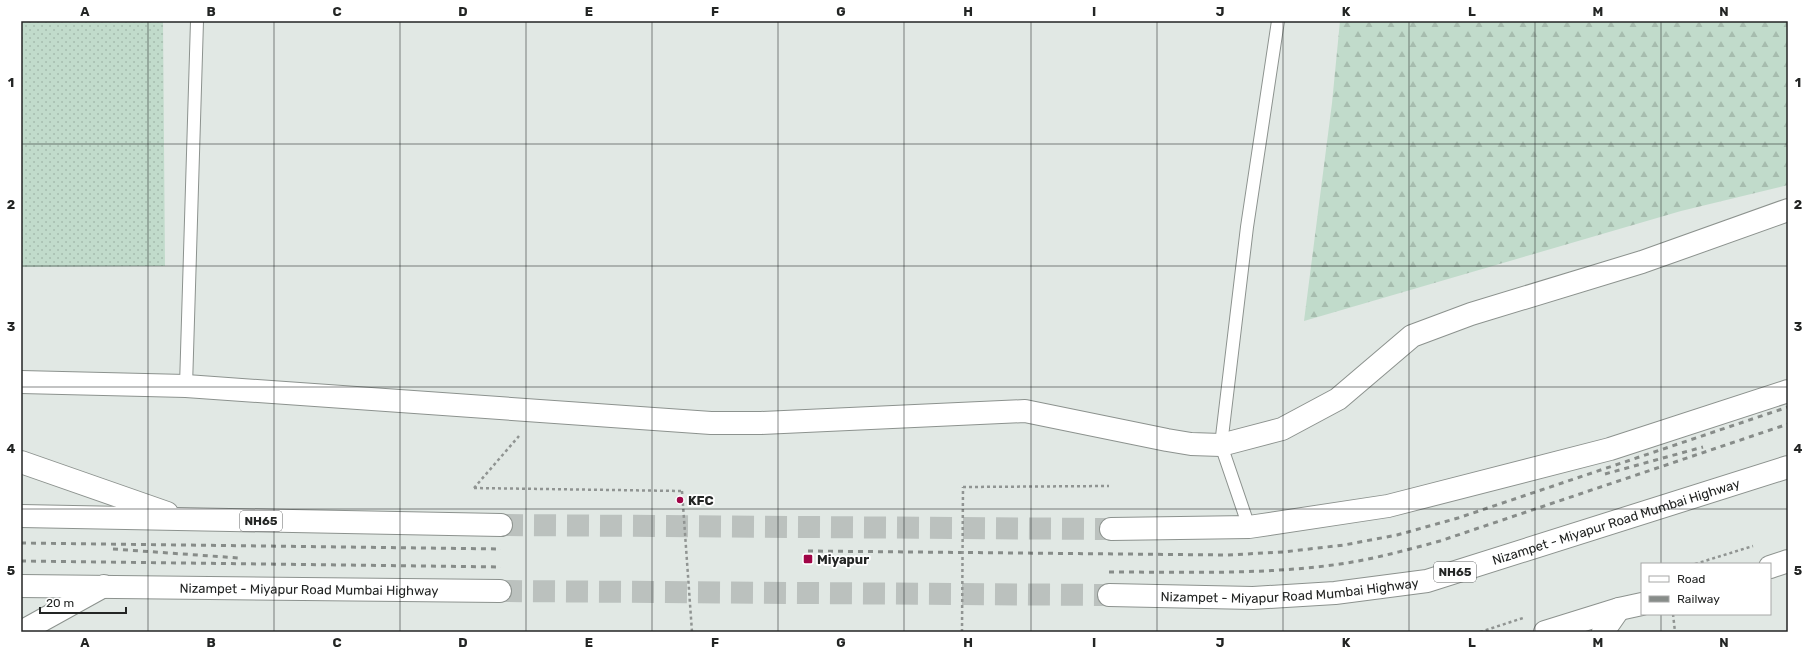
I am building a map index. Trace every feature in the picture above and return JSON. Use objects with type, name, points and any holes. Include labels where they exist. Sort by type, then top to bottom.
[{"type":"main road","points":[[21,382],[186,386],[711,423],[754,423],[1025,411],[1167,440],[1191,444],[1221,445],[1282,429],[1338,399],[1412,336],[1471,314],[1642,262],[1788,210]]},
{"type":"main road","points":[[1111,529],[1249,527],[1396,504],[1610,449],[1788,391]]},
{"type":"main road","points":[[21,462],[186,520]]},
{"type":"main road","name":"Nizampet - Miyapur Road Mumbai Highway","points":[[1109,595],[1253,598],[1335,593],[1427,580],[1788,467]]},
{"type":"main road","name":"NH65","points":[[21,516],[501,525]]},
{"type":"main road","points":[[1771,567],[1788,561]]},
{"type":"main road","name":"Nizampet - Miyapur Road Mumbai Highway","points":[[21,586],[500,590]]},
{"type":"main road","points":[[21,632],[105,586]]},
{"type":"main road","points":[[1545,632],[1619,609],[1641,604]]},
{"type":"main road","points":[[1603,632],[1619,609]]},
{"type":"lane","points":[[186,386],[197,21]]},
{"type":"lane","points":[[1249,527],[1221,445],[1247,227],[1278,21]]},
{"type":"path","points":[[541,411],[474,488],[682,491],[692,632]]},
{"type":"path","points":[[962,632],[963,487],[1109,486]]},
{"type":"path","points":[[1698,563],[1758,544]]},
{"type":"path","points":[[1673,615],[1675,632]]},
{"type":"green space","points":[[21,21],[163,21],[165,266],[21,267]]},
{"type":"green space","points":[[1340,21],[1788,21],[1788,185],[1681,211],[1304,321],[1332,103]]},
{"type":"tunnel","points":[[501,525],[1111,529]]},
{"type":"tunnel","points":[[500,591],[1109,595]]},
{"type":"railway","points":[[808,551],[1227,555],[1283,552],[1344,545],[1397,535],[1458,518],[1788,407]]},
{"type":"railway","points":[[1109,572],[1224,572],[1282,570],[1311,568],[1378,557],[1440,541],[1788,424]]},
{"type":"railway","points":[[1605,474],[1703,447]]},
{"type":"railway","points":[[21,543],[501,549]]},
{"type":"railway","points":[[113,549],[239,558]]},
{"type":"railway","points":[[21,561],[501,567]]},
{"type":"place","name":"KFC","points":[[680,500]]},
{"type":"place","name":"Miyapur","points":[[808,559]]}]
